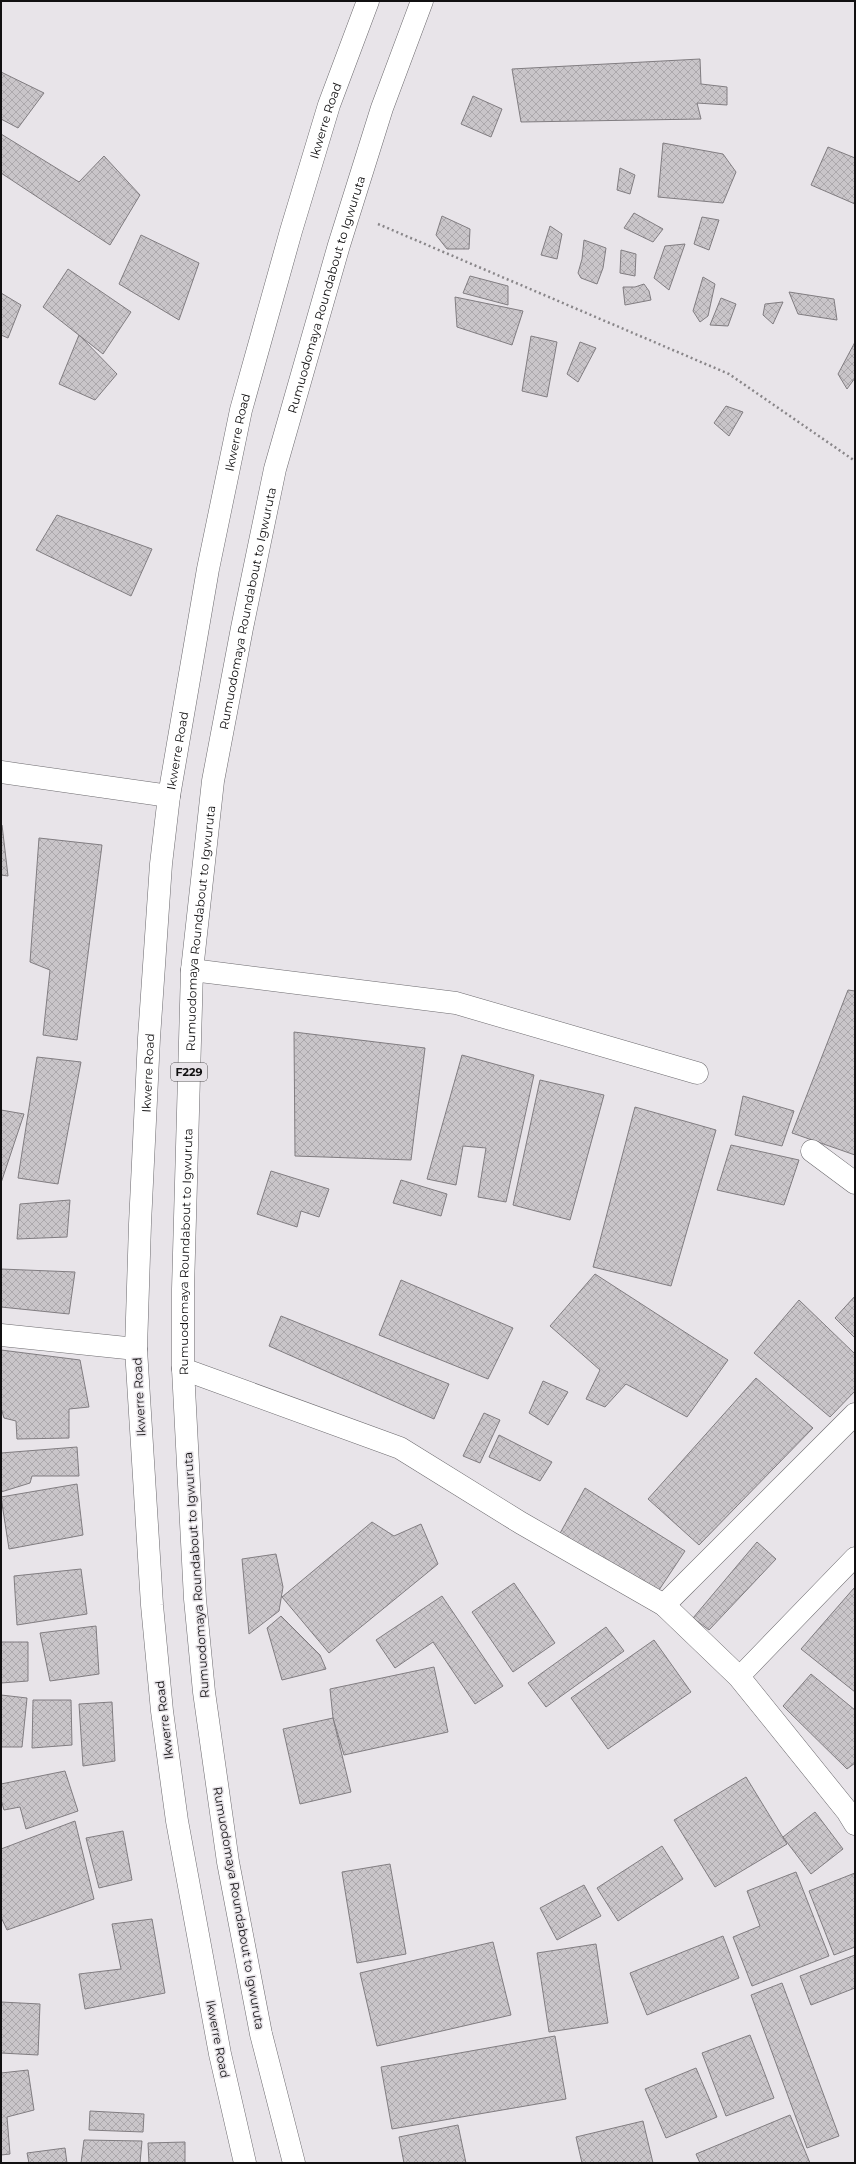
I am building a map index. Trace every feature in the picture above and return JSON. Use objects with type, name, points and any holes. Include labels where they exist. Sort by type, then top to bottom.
[{"type":"main road","name":"Ikwerre Road","points":[[245,2163],[218,2046],[177,1821],[164,1727],[152,1605],[136,1349],[140,1224],[149,1038],[161,864],[170,796],[208,569],[241,410],[291,231],[329,104],[368,1]]},
{"type":"main road","name":"Rumuodomaya Roundabout to Igwuruta","points":[[294,2163],[261,2034],[228,1862],[204,1692],[195,1599],[183,1369],[183,1289],[192,970],[213,781],[246,605],[275,469],[349,212],[382,108],[422,1]]},
{"type":"main road","points":[[1,772],[170,796]]},
{"type":"main road","points":[[192,970],[456,1003],[697,1073]]},
{"type":"main road","points":[[812,1151],[855,1183]]},
{"type":"main road","points":[[1,1335],[136,1349]]},
{"type":"main road","points":[[183,1369],[400,1448],[521,1522],[664,1605],[739,1677],[847,1811],[855,1824]]},
{"type":"main road","points":[[664,1605],[855,1414]]},
{"type":"lane","points":[[739,1677],[855,1557]]},
{"type":"path","points":[[349,212],[729,374],[855,462]]},
{"type":"building","points":[[700,59],[701,84],[727,87],[727,105],[697,103],[701,119],[521,122],[512,69]]},
{"type":"building","points":[[1,72],[44,93],[18,128],[1,119]]},
{"type":"building","points":[[473,96],[502,109],[491,137],[461,124]]},
{"type":"building","points":[[1,134],[79,182],[104,156],[140,195],[110,245],[1,173]]},
{"type":"building","points":[[663,143],[723,154],[736,172],[723,203],[658,197]]},
{"type":"building","points":[[828,147],[855,158],[855,204],[811,185]]},
{"type":"building","points":[[620,168],[635,175],[630,194],[617,190]]},
{"type":"building","points":[[634,213],[663,229],[653,242],[624,228]]},
{"type":"building","points":[[442,216],[470,229],[469,249],[447,249],[436,235]]},
{"type":"building","points":[[702,217],[719,220],[709,250],[694,244]]},
{"type":"building","points":[[550,226],[562,234],[557,259],[541,255]]},
{"type":"building","points":[[141,235],[199,263],[179,320],[119,284]]},
{"type":"building","points":[[584,240],[606,248],[603,268],[597,284],[581,278],[578,273],[582,259]]},
{"type":"building","points":[[685,244],[669,290],[654,278],[665,246]]},
{"type":"building","points":[[621,250],[636,254],[635,276],[620,273]]},
{"type":"building","points":[[68,269],[131,312],[103,354],[43,307]]},
{"type":"building","points":[[470,276],[508,286],[508,305],[463,293]]},
{"type":"building","points":[[703,277],[715,284],[708,316],[700,322],[693,311]]},
{"type":"building","points":[[644,284],[649,291],[651,300],[625,305],[623,287],[635,287]]},
{"type":"building","points":[[789,292],[834,299],[837,320],[798,314]]},
{"type":"building","points":[[1,293],[21,305],[8,338],[1,335]]},
{"type":"building","points":[[455,297],[523,311],[512,345],[457,327]]},
{"type":"building","points":[[721,298],[736,304],[728,326],[710,325]]},
{"type":"building","points":[[783,302],[773,324],[763,315],[765,304]]},
{"type":"building","points":[[79,335],[117,374],[95,400],[59,384]]},
{"type":"building","points":[[531,336],[557,342],[547,397],[522,391]]},
{"type":"building","points":[[580,342],[596,348],[578,382],[567,374]]},
{"type":"building","points":[[855,342],[855,378],[847,389],[838,374]]},
{"type":"building","points":[[726,406],[743,412],[729,436],[714,423]]},
{"type":"building","points":[[57,515],[152,549],[131,596],[36,550]]},
{"type":"building","points":[[2,825],[8,876],[1,875]]},
{"type":"building","points":[[39,838],[102,845],[77,1040],[43,1035],[50,970],[30,962]]},
{"type":"building","points":[[848,990],[855,991],[855,1155],[792,1133]]},
{"type":"building","points":[[294,1032],[425,1048],[411,1160],[295,1156]]},
{"type":"building","points":[[462,1055],[534,1075],[506,1202],[478,1197],[486,1148],[463,1146],[456,1185],[427,1179]]},
{"type":"building","points":[[37,1057],[81,1062],[58,1184],[18,1178]]},
{"type":"building","points":[[540,1080],[604,1095],[570,1220],[513,1205]]},
{"type":"building","points":[[743,1096],[794,1111],[782,1146],[735,1135]]},
{"type":"building","points":[[635,1107],[716,1130],[671,1286],[593,1267]]},
{"type":"building","points":[[1,1110],[24,1114],[1,1183]]},
{"type":"building","points":[[731,1145],[799,1160],[784,1205],[717,1190]]},
{"type":"building","points":[[271,1171],[329,1189],[319,1217],[301,1211],[297,1227],[257,1214]]},
{"type":"building","points":[[401,1180],[447,1194],[441,1216],[393,1203]]},
{"type":"building","points":[[70,1200],[67,1237],[17,1239],[20,1204]]},
{"type":"building","points":[[1,1269],[75,1272],[69,1314],[1,1307]]},
{"type":"building","points":[[595,1274],[728,1360],[687,1417],[626,1384],[605,1407],[586,1399],[600,1370],[550,1326]]},
{"type":"building","points":[[401,1280],[513,1328],[488,1379],[379,1335]]},
{"type":"building","points":[[855,1296],[855,1338],[835,1318]]},
{"type":"building","points":[[799,1300],[855,1354],[855,1391],[830,1417],[754,1353]]},
{"type":"building","points":[[281,1316],[449,1384],[434,1419],[269,1346]]},
{"type":"building","points":[[1,1350],[80,1360],[89,1407],[69,1409],[69,1438],[17,1439],[16,1421],[4,1418],[1,1408]]},
{"type":"building","points":[[756,1378],[813,1428],[699,1545],[648,1499]]},
{"type":"building","points":[[543,1381],[568,1392],[548,1425],[529,1413]]},
{"type":"building","points":[[484,1413],[500,1420],[480,1463],[463,1456]]},
{"type":"building","points":[[499,1435],[552,1462],[540,1481],[489,1457]]},
{"type":"building","points":[[77,1447],[79,1476],[32,1476],[30,1483],[1,1492],[1,1453]]},
{"type":"building","points":[[77,1484],[83,1535],[9,1549],[1,1497]]},
{"type":"building","points":[[585,1488],[685,1551],[657,1593],[558,1537]]},
{"type":"building","points":[[372,1522],[394,1536],[421,1524],[438,1564],[329,1653],[282,1597]]},
{"type":"building","points":[[757,1542],[776,1559],[709,1630],[693,1618]]},
{"type":"building","points":[[276,1554],[283,1587],[279,1611],[249,1634],[242,1559]]},
{"type":"building","points":[[81,1569],[87,1614],[17,1625],[14,1576]]},
{"type":"building","points":[[514,1583],[555,1643],[513,1672],[472,1612]]},
{"type":"building","points":[[854,1588],[855,1589],[855,1692],[801,1649]]},
{"type":"building","points":[[442,1596],[503,1686],[475,1704],[433,1642],[395,1668],[376,1640]]},
{"type":"building","points":[[281,1616],[320,1655],[326,1669],[282,1680],[267,1628]]},
{"type":"building","points":[[96,1626],[99,1674],[50,1681],[40,1633]]},
{"type":"building","points":[[606,1627],[624,1651],[546,1707],[528,1683]]},
{"type":"building","points":[[654,1640],[691,1692],[608,1749],[571,1698]]},
{"type":"building","points":[[1,1642],[28,1642],[28,1681],[1,1683]]},
{"type":"building","points":[[434,1667],[448,1732],[344,1755],[333,1718],[330,1689]]},
{"type":"building","points":[[811,1674],[855,1710],[855,1763],[847,1769],[783,1706]]},
{"type":"building","points":[[1,1695],[27,1698],[22,1747],[1,1747]]},
{"type":"building","points":[[33,1700],[71,1700],[72,1745],[32,1748]]},
{"type":"building","points":[[112,1702],[115,1761],[83,1766],[79,1704]]},
{"type":"building","points":[[333,1718],[351,1792],[300,1804],[283,1729]]},
{"type":"building","points":[[65,1771],[78,1811],[26,1829],[20,1807],[4,1810],[1,1800],[1,1784]]},
{"type":"building","points":[[746,1777],[787,1844],[715,1887],[674,1820]]},
{"type":"building","points":[[815,1812],[843,1849],[811,1874],[783,1837]]},
{"type":"building","points":[[75,1821],[94,1899],[7,1930],[1,1917],[1,1849]]},
{"type":"building","points":[[123,1831],[132,1880],[99,1888],[86,1838]]},
{"type":"building","points":[[662,1846],[683,1879],[618,1921],[597,1888]]},
{"type":"building","points":[[390,1864],[406,1954],[357,1963],[342,1872]]},
{"type":"building","points":[[796,1872],[829,1956],[752,1986],[733,1937],[760,1926],[747,1891]]},
{"type":"building","points":[[855,1873],[855,1947],[834,1955],[809,1891]]},
{"type":"building","points":[[584,1885],[601,1916],[557,1940],[540,1908]]},
{"type":"building","points":[[152,1919],[165,1993],[85,2009],[79,1974],[121,1969],[112,1924]]},
{"type":"building","points":[[723,1936],[739,1978],[647,2015],[630,1973]]},
{"type":"building","points":[[493,1942],[511,2015],[377,2046],[360,1973]]},
{"type":"building","points":[[596,1944],[608,2023],[549,2032],[537,1953]]},
{"type":"building","points":[[855,1955],[855,1988],[811,2005],[800,1976]]},
{"type":"building","points":[[782,1983],[839,2136],[807,2148],[751,1995]]},
{"type":"building","points":[[1,2002],[40,2004],[38,2055],[1,2053]]},
{"type":"building","points":[[750,2035],[774,2098],[726,2116],[702,2053]]},
{"type":"building","points":[[555,2036],[566,2099],[392,2129],[381,2067]]},
{"type":"building","points":[[696,2068],[717,2117],[666,2138],[645,2089]]},
{"type":"building","points":[[28,2070],[34,2110],[7,2117],[10,2154],[1,2155],[1,2073]]},
{"type":"building","points":[[90,2111],[144,2114],[143,2132],[89,2130]]},
{"type":"building","points":[[790,2115],[810,2163],[700,2163],[696,2154]]},
{"type":"building","points":[[643,2121],[653,2163],[582,2163],[576,2137]]},
{"type":"building","points":[[458,2125],[466,2163],[404,2163],[399,2137]]},
{"type":"building","points":[[84,2140],[142,2141],[140,2163],[81,2163]]},
{"type":"building","points":[[185,2142],[185,2163],[149,2163],[148,2143]]},
{"type":"building","points":[[65,2148],[67,2163],[29,2163],[27,2153]]}]
